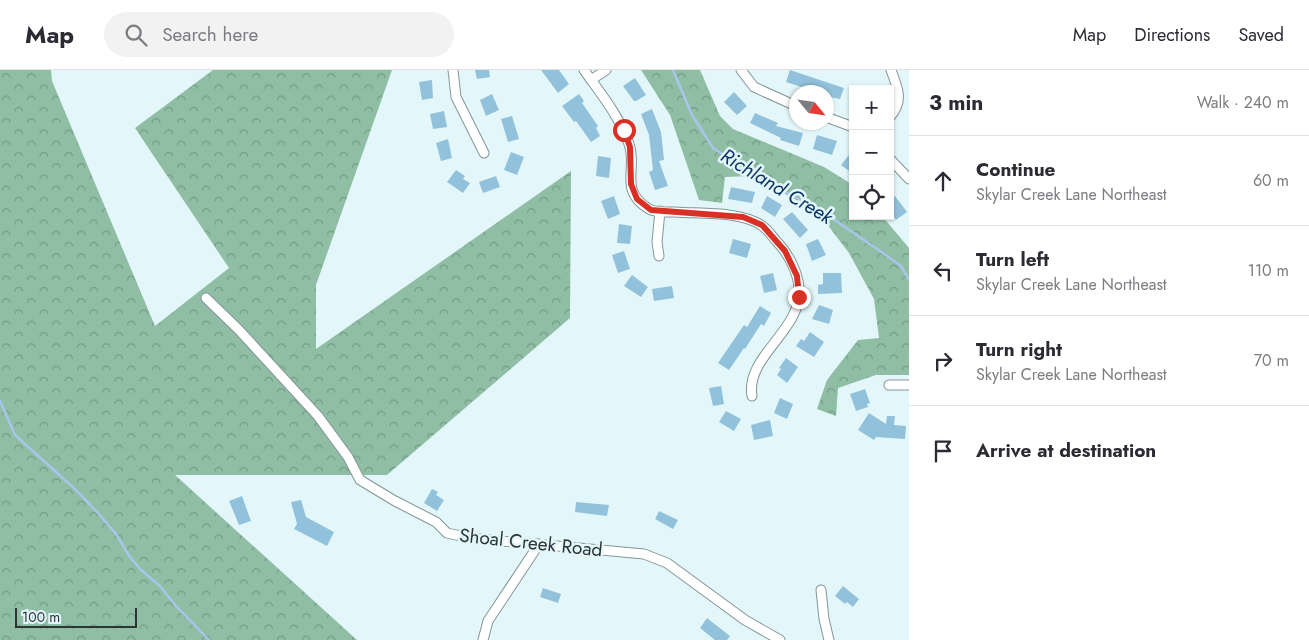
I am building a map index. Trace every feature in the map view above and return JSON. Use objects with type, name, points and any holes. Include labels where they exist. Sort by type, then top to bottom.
[{"type":"street","points":[[453,70],[456,97],[484,153]]},
{"type":"street","points":[[584,70],[614,113],[630,147],[631,184],[637,199],[651,210],[743,217],[762,225],[785,251],[800,287],[798,307],[761,362],[753,379],[752,396]]},
{"type":"street","points":[[591,80],[606,70]]},
{"type":"street","points":[[741,70],[754,87],[789,103]]},
{"type":"street","points":[[891,70],[898,87],[900,102],[894,111]]},
{"type":"street","points":[[834,120],[849,126]]},
{"type":"street","points":[[894,163],[909,179]]},
{"type":"street","points":[[658,256],[657,242],[660,211]]},
{"type":"street","name":"Shoal Creek Road","points":[[206,298],[239,330],[318,416],[348,457],[360,480],[436,522],[447,533],[470,538],[644,554],[667,563],[745,620],[780,640]]},
{"type":"street","points":[[890,385],[909,385]]},
{"type":"street","points":[[483,640],[488,621],[539,544]]},
{"type":"street","points":[[821,590],[824,619],[829,640]]},
{"type":"green space","points":[[0,70],[51,70],[52,81],[155,326],[229,268],[135,128],[213,70],[392,70],[316,285],[316,349],[571,171],[570,318],[387,475],[175,475],[357,640],[0,640]]},
{"type":"green space","points":[[641,70],[700,70],[720,116],[733,129],[824,167],[849,183],[849,220],[885,220],[909,248],[909,375],[876,375],[838,388],[836,416],[817,409],[827,380],[858,340],[879,338],[874,299],[849,253],[817,211],[751,176],[725,177],[722,203],[699,200],[670,115]]},
{"type":"building","points":[[475,70],[489,70],[490,77],[477,79]]},
{"type":"building","points":[[541,70],[559,70],[569,84],[558,93]]},
{"type":"building","points":[[790,70],[844,88],[840,99],[834,98],[834,85],[795,85],[786,82]]},
{"type":"building","points":[[635,78],[646,95],[634,101],[623,86]]},
{"type":"building","points":[[432,80],[433,98],[422,100],[419,82]]},
{"type":"building","points":[[734,92],[747,106],[737,115],[724,102]]},
{"type":"building","points":[[492,94],[499,110],[486,116],[480,100]]},
{"type":"building","points":[[579,94],[584,101],[582,103],[598,126],[596,128],[600,136],[591,142],[562,106]]},
{"type":"building","points":[[652,109],[661,132],[664,160],[659,161],[668,186],[655,190],[649,172],[653,170],[649,135],[641,114]]},
{"type":"building","points":[[444,111],[447,127],[433,129],[430,114]]},
{"type":"building","points":[[755,113],[778,123],[776,126],[803,133],[799,146],[780,140],[781,138],[750,123]]},
{"type":"building","points":[[512,116],[519,139],[508,142],[501,119]]},
{"type":"building","points":[[817,135],[837,141],[832,155],[813,149]]},
{"type":"building","points":[[448,139],[452,158],[441,161],[436,143]]},
{"type":"building","points":[[511,152],[524,157],[517,175],[504,170]]},
{"type":"building","points":[[849,155],[849,171],[841,165]]},
{"type":"building","points":[[598,156],[611,158],[609,178],[596,176]]},
{"type":"building","points":[[456,170],[465,176],[463,179],[470,183],[463,193],[447,182]]},
{"type":"building","points":[[496,176],[500,187],[483,193],[479,182]]},
{"type":"building","points":[[731,187],[755,192],[752,203],[728,199]]},
{"type":"building","points":[[614,196],[620,214],[608,219],[601,201]]},
{"type":"building","points":[[767,196],[782,205],[775,217],[761,208]]},
{"type":"building","points":[[894,197],[907,212],[896,220],[894,217]]},
{"type":"building","points":[[792,212],[808,230],[800,238],[783,219]]},
{"type":"building","points":[[619,224],[632,226],[630,244],[617,243]]},
{"type":"building","points":[[733,239],[751,244],[747,258],[729,253]]},
{"type":"building","points":[[818,239],[826,255],[812,261],[806,244]]},
{"type":"building","points":[[624,251],[630,269],[618,273],[612,255]]},
{"type":"building","points":[[773,273],[777,290],[764,293],[760,276]]},
{"type":"building","points":[[823,273],[841,273],[842,293],[818,294],[818,285],[823,284]]},
{"type":"building","points":[[632,275],[648,287],[641,297],[624,286]]},
{"type":"building","points":[[672,286],[674,298],[654,301],[652,289]]},
{"type":"building","points":[[819,305],[833,310],[829,324],[812,319]]},
{"type":"building","points":[[760,306],[771,313],[764,326],[761,324],[729,370],[718,363],[744,325],[747,327]]},
{"type":"building","points":[[810,332],[824,342],[814,357],[796,346],[801,339],[804,341]]},
{"type":"building","points":[[786,358],[798,367],[787,383],[777,375],[781,369],[779,368]]},
{"type":"building","points":[[721,386],[724,404],[713,406],[709,388]]},
{"type":"building","points":[[865,389],[870,403],[867,404],[868,407],[856,411],[850,394]]},
{"type":"building","points":[[780,398],[793,404],[787,419],[774,413]]},
{"type":"building","points":[[726,411],[741,419],[734,431],[719,422]]},
{"type":"building","points":[[869,413],[886,424],[887,416],[895,416],[894,425],[906,426],[905,439],[876,437],[874,440],[858,430]]},
{"type":"building","points":[[770,420],[773,436],[754,440],[751,425]]},
{"type":"building","points":[[432,489],[438,492],[436,495],[444,500],[437,511],[424,503]]},
{"type":"building","points":[[242,496],[251,521],[239,525],[229,501]]},
{"type":"building","points":[[301,500],[306,517],[334,532],[327,546],[294,529],[297,524],[291,502]]},
{"type":"building","points":[[576,502],[609,505],[607,516],[575,512]]},
{"type":"building","points":[[659,511],[678,520],[673,529],[655,519]]},
{"type":"building","points":[[843,586],[859,599],[853,607],[847,602],[845,604],[835,596]]},
{"type":"building","points":[[543,588],[561,594],[558,603],[540,597]]},
{"type":"building","points":[[707,618],[730,636],[727,640],[715,640],[700,628]]},
{"type":"waterway","name":"Richland Creek","points":[[673,70],[692,115],[713,148],[767,183],[820,210],[901,266],[909,280]]},
{"type":"waterway","points":[[0,401],[15,435],[76,490],[98,513],[116,534],[140,569],[160,586],[176,606],[209,640]]},
{"type":"route","points":[[624,130],[630,147],[631,184],[637,199],[651,210],[743,217],[762,225],[785,251],[797,276],[800,287],[799,297]]}]
